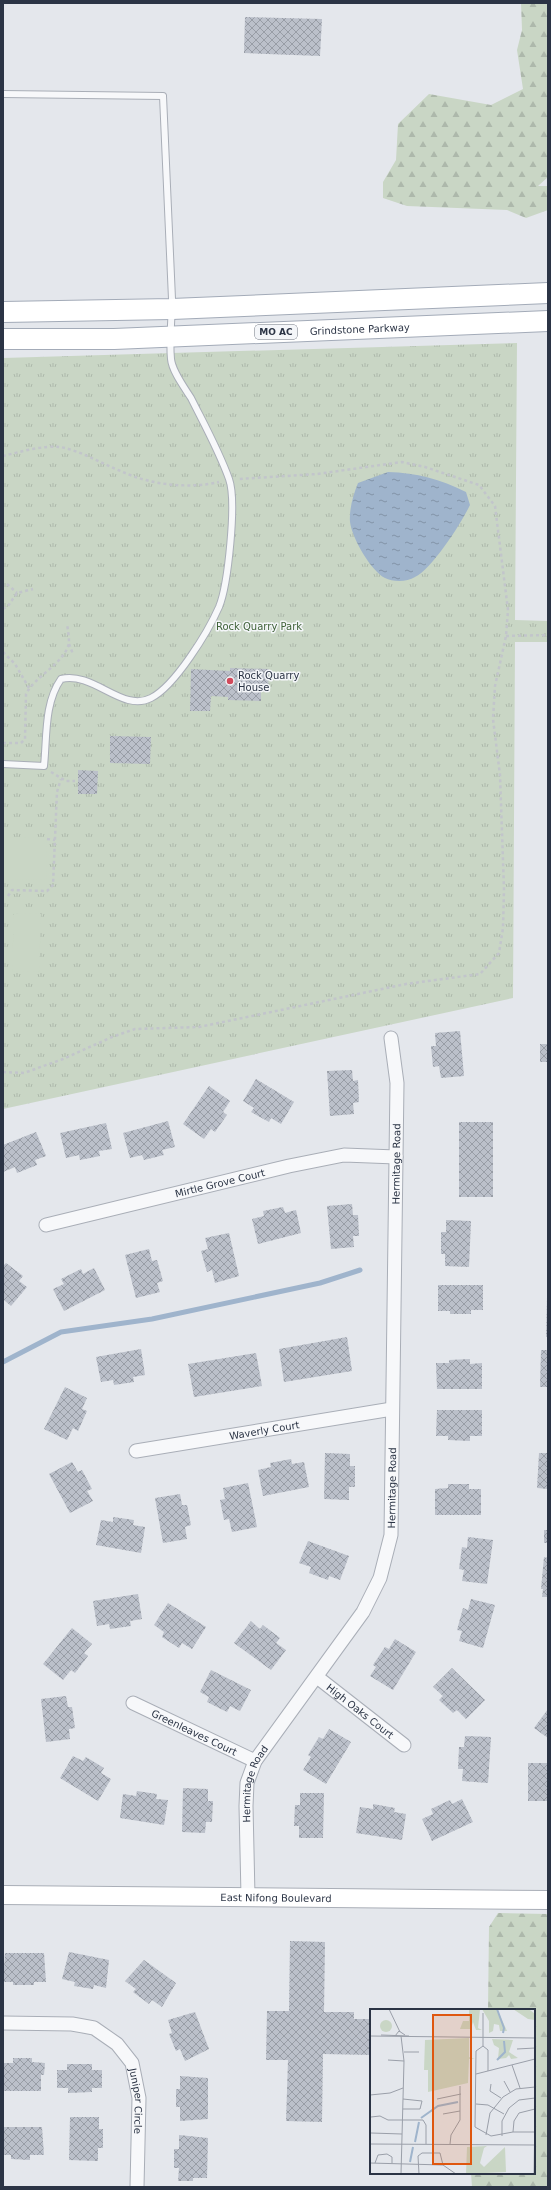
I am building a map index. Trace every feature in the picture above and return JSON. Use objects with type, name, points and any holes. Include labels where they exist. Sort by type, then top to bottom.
[{"type":"main road","points":[[3,312],[172,309],[548,293]]},
{"type":"main road","name":"Grindstone Parkway","points":[[3,340],[114,339],[548,321]]},
{"type":"street","name":"Hermitage Road","points":[[248,1896],[246,1806],[248,1783],[255,1761],[363,1612],[380,1578],[391,1535],[397,1083],[391,1038]]},
{"type":"street","name":"Mirtle Grove Court","points":[[46,1225],[344,1154],[396,1157]]},
{"type":"street","name":"Waverly Court","points":[[136,1451],[392,1409]]},
{"type":"street","name":"High Oaks Court","points":[[317,1677],[404,1745]]},
{"type":"street","name":"Greenleaves Court","points":[[133,1703],[255,1761]]},
{"type":"street","name":"East Nifong Boulevard","points":[[3,1895],[248,1896],[548,1900]]},
{"type":"street","name":"Juniper Circle","points":[[3,2022],[72,2024],[94,2028],[117,2044],[132,2063],[140,2098],[137,2187]]},
{"type":"lane","points":[[3,94],[163,96],[172,309],[170,336],[171,361],[199,414],[229,480],[233,501],[225,583],[219,606],[201,640],[167,688],[150,699],[134,702],[114,694],[89,681],[71,677],[61,679],[54,689],[50,704],[44,766],[3,764]]},
{"type":"path","points":[[3,456],[24,451],[59,447],[82,454],[125,473],[172,485],[203,486],[229,480],[317,474],[402,462],[425,467],[479,485],[495,506],[506,584],[508,610],[506,636],[495,686],[493,719],[500,775],[504,889],[503,928],[499,953],[480,974],[406,984],[199,1027],[135,1029],[112,1037],[63,1060],[24,1073],[3,1072]]},
{"type":"path","points":[[7,584],[17,593]]},
{"type":"path","points":[[3,609],[8,606],[17,593],[33,589]]},
{"type":"path","points":[[67,624],[69,644],[73,654]]},
{"type":"path","points":[[506,636],[548,635]]},
{"type":"path","points":[[3,743],[21,743],[25,739],[26,694],[29,688],[56,663],[69,644]]},
{"type":"path","points":[[3,652],[15,664],[29,688]]},
{"type":"path","points":[[44,766],[61,779],[66,781],[76,781]]},
{"type":"path","points":[[8,896],[12,890],[47,892],[51,888],[54,880],[54,840],[57,792],[61,779]]},
{"type":"path","points":[[47,839],[54,840]]},
{"type":"green space","points":[[521,3],[548,3],[548,177],[538,186],[548,186],[548,210],[526,218],[507,210],[407,206],[383,198],[383,182],[396,160],[398,124],[429,94],[491,105],[523,89],[517,50],[522,30]]},
{"type":"green space","name":"Rock Quarry Park","points":[[517,343],[515,620],[548,621],[548,642],[515,642],[513,998],[3,1109],[3,358]]},
{"type":"green space","points":[[3,837],[47,838],[46,880],[3,879]]},
{"type":"green space","points":[[14,913],[41,914],[39,972],[12,971]]},
{"type":"green space","points":[[498,1913],[548,1914],[548,2187],[472,2187],[471,2174],[535,2174],[535,2009],[488,2009],[489,1927]]},
{"type":"water","points":[[388,472],[419,475],[447,484],[466,492],[470,505],[454,533],[430,565],[412,579],[404,581],[396,581],[385,578],[374,569],[358,545],[350,522],[354,492],[358,483]]},
{"type":"building","points":[[245,17],[322,19],[320,56],[244,53]]},
{"type":"building","name":"Rock Quarry House","points":[[230,668],[269,669],[268,691],[261,690],[261,701],[228,700],[228,697],[211,696],[210,711],[190,711],[191,669],[230,671]]},
{"type":"building","points":[[110,736],[151,737],[150,764],[110,763]]},
{"type":"building","points":[[78,770],[98,771],[97,794],[78,794]]},
{"type":"building","points":[[460,1031],[464,1076],[441,1078],[439,1066],[433,1067],[431,1046],[436,1046],[435,1033]]},
{"type":"building","points":[[540,1044],[548,1044],[548,1062],[540,1062]]},
{"type":"building","points":[[352,1070],[353,1081],[358,1080],[359,1102],[353,1103],[354,1114],[330,1116],[327,1071]]},
{"type":"building","points":[[256,1079],[294,1102],[281,1124],[271,1118],[269,1122],[251,1112],[254,1108],[243,1101]]},
{"type":"building","points":[[209,1086],[230,1101],[223,1112],[227,1115],[215,1132],[211,1129],[204,1139],[183,1124]]},
{"type":"building","points":[[168,1121],[175,1147],[162,1150],[164,1155],[144,1160],[142,1155],[130,1158],[123,1133]]},
{"type":"building","points":[[459,1122],[493,1122],[493,1197],[459,1197]]},
{"type":"building","points":[[106,1123],[112,1149],[99,1151],[100,1156],[80,1160],[79,1155],[66,1158],[60,1133]]},
{"type":"building","points":[[36,1132],[46,1156],[35,1160],[37,1165],[17,1173],[15,1167],[3,1172],[3,1145]]},
{"type":"building","points":[[352,1204],[353,1215],[358,1215],[359,1236],[353,1236],[354,1247],[331,1249],[327,1206]]},
{"type":"building","points":[[283,1207],[285,1213],[296,1210],[301,1233],[258,1244],[252,1219],[264,1216],[263,1211]]},
{"type":"building","points":[[446,1220],[471,1221],[469,1267],[445,1266],[445,1254],[441,1254],[441,1232],[446,1232]]},
{"type":"building","points":[[229,1233],[239,1276],[215,1283],[212,1270],[207,1272],[201,1251],[208,1249],[205,1238]]},
{"type":"building","points":[[149,1249],[152,1261],[157,1260],[163,1281],[157,1283],[160,1292],[136,1298],[125,1255]]},
{"type":"building","points":[[6,1263],[23,1276],[19,1281],[27,1287],[11,1306],[3,1299],[3,1266]]},
{"type":"building","points":[[94,1268],[105,1290],[64,1311],[53,1289],[64,1284],[61,1279],[81,1269],[83,1274]]},
{"type":"building","points":[[438,1285],[483,1285],[483,1310],[471,1310],[471,1314],[450,1314],[450,1311],[438,1311]]},
{"type":"building","points":[[547,1297],[548,1337],[546,1337]]},
{"type":"building","points":[[347,1337],[352,1371],[284,1382],[279,1349]]},
{"type":"building","points":[[141,1349],[145,1375],[133,1377],[134,1382],[114,1385],[113,1380],[101,1382],[96,1357]]},
{"type":"building","points":[[541,1350],[548,1350],[548,1387],[540,1387]]},
{"type":"building","points":[[256,1353],[262,1386],[194,1397],[188,1364]]},
{"type":"building","points":[[470,1359],[470,1364],[482,1363],[482,1389],[437,1389],[436,1363],[449,1363],[449,1360]]},
{"type":"building","points":[[65,1387],[87,1398],[82,1409],[87,1411],[78,1431],[73,1428],[67,1440],[44,1429]]},
{"type":"building","points":[[437,1410],[482,1410],[482,1436],[470,1436],[470,1441],[448,1440],[448,1436],[436,1436]]},
{"type":"building","points":[[325,1453],[350,1454],[350,1466],[355,1466],[355,1487],[349,1487],[349,1500],[324,1499]]},
{"type":"building","points":[[539,1453],[548,1453],[548,1489],[537,1488]]},
{"type":"building","points":[[291,1459],[292,1464],[304,1462],[309,1487],[263,1496],[258,1470],[271,1467],[270,1463]]},
{"type":"building","points":[[72,1462],[78,1472],[82,1470],[92,1489],[87,1491],[93,1501],[70,1513],[49,1474]]},
{"type":"building","points":[[248,1483],[257,1527],[232,1532],[229,1519],[224,1520],[220,1500],[225,1499],[223,1488]]},
{"type":"building","points":[[448,1484],[469,1484],[469,1489],[481,1489],[481,1515],[435,1515],[435,1489],[448,1488]]},
{"type":"building","points":[[180,1494],[182,1505],[187,1505],[191,1525],[185,1527],[187,1539],[163,1543],[155,1498]]},
{"type":"building","points":[[113,1517],[134,1520],[133,1525],[145,1527],[141,1553],[96,1545],[101,1520],[113,1522]]},
{"type":"building","points":[[544,1530],[548,1530],[548,1543],[544,1543]]},
{"type":"building","points":[[468,1537],[493,1540],[487,1584],[462,1581],[464,1570],[459,1569],[462,1547],[467,1548]]},
{"type":"building","points":[[308,1541],[349,1556],[340,1580],[329,1576],[328,1580],[309,1573],[311,1567],[299,1563]]},
{"type":"building","points":[[544,1557],[548,1558],[548,1597],[542,1597],[543,1589],[541,1589]]},
{"type":"building","points":[[138,1594],[142,1619],[130,1621],[131,1626],[110,1629],[109,1624],[97,1626],[93,1601]]},
{"type":"building","points":[[471,1599],[495,1605],[483,1648],[459,1641],[462,1631],[457,1630],[463,1608],[468,1610]]},
{"type":"building","points":[[168,1603],[206,1627],[192,1649],[182,1643],[179,1648],[162,1637],[164,1632],[154,1625]]},
{"type":"building","points":[[251,1621],[260,1629],[263,1625],[280,1638],[276,1643],[286,1650],[271,1670],[234,1643]]},
{"type":"building","points":[[72,1628],[92,1644],[84,1653],[88,1656],[75,1673],[71,1670],[63,1680],[43,1664]]},
{"type":"building","points":[[395,1639],[416,1652],[393,1690],[370,1676],[376,1667],[373,1665],[385,1647],[389,1649]]},
{"type":"building","points":[[452,1668],[485,1700],[466,1719],[457,1710],[453,1713],[439,1700],[443,1696],[433,1687]]},
{"type":"building","points":[[211,1670],[251,1690],[240,1711],[230,1706],[227,1712],[207,1702],[209,1697],[200,1692]]},
{"type":"building","points":[[66,1696],[68,1707],[72,1707],[75,1728],[69,1729],[70,1739],[46,1742],[41,1699]]},
{"type":"building","points":[[548,1709],[548,1738],[534,1728]]},
{"type":"building","points":[[329,1729],[351,1742],[326,1784],[303,1770],[311,1757],[308,1755],[319,1737],[323,1739]]},
{"type":"building","points":[[465,1736],[491,1737],[488,1783],[462,1781],[463,1769],[458,1769],[459,1747],[464,1747]]},
{"type":"building","points":[[73,1756],[83,1761],[86,1757],[104,1768],[101,1773],[111,1779],[98,1801],[60,1778]]},
{"type":"building","points":[[528,1763],[548,1763],[548,1801],[528,1801]]},
{"type":"building","points":[[183,1788],[208,1789],[208,1801],[213,1801],[212,1822],[206,1822],[205,1833],[182,1832]]},
{"type":"building","points":[[137,1791],[157,1794],[156,1799],[168,1800],[164,1825],[120,1818],[123,1794],[136,1796]]},
{"type":"building","points":[[300,1793],[324,1793],[323,1838],[299,1838],[299,1826],[294,1826],[295,1805],[300,1805]]},
{"type":"building","points":[[462,1799],[473,1822],[432,1841],[422,1819],[433,1814],[431,1809],[450,1800],[452,1804]]},
{"type":"building","points":[[373,1804],[395,1808],[394,1812],[406,1814],[402,1840],[356,1833],[360,1807],[373,1809]]},
{"type":"building","points":[[290,1941],[325,1942],[324,2012],[354,2012],[354,2019],[370,2019],[370,2055],[323,2054],[322,2122],[286,2121],[288,2060],[266,2060],[267,2011],[289,2011]]},
{"type":"building","points":[[69,1952],[109,1960],[106,1988],[94,1985],[93,1989],[74,1986],[75,1982],[62,1979]]},
{"type":"building","points":[[5,1953],[44,1953],[46,1982],[34,1982],[34,1985],[13,1985],[13,1982],[3,1982]]},
{"type":"building","points":[[144,1960],[176,1983],[162,2007],[152,2000],[149,2004],[133,1992],[136,1989],[125,1981]]},
{"type":"building","points":[[195,2012],[209,2049],[185,2061],[180,2049],[176,2051],[169,2034],[172,2033],[168,2020]]},
{"type":"building","points":[[13,2058],[32,2058],[32,2062],[45,2063],[44,2075],[41,2075],[41,2091],[3,2091],[3,2063],[13,2063]]},
{"type":"building","points":[[67,2064],[92,2064],[92,2070],[102,2070],[102,2088],[92,2088],[92,2092],[68,2093],[68,2088],[57,2088],[57,2070],[67,2070]]},
{"type":"building","points":[[180,2076],[208,2078],[208,2119],[180,2121],[180,2107],[176,2107],[176,2089],[180,2089]]},
{"type":"building","points":[[70,2117],[99,2117],[99,2129],[103,2129],[103,2148],[98,2148],[98,2161],[69,2160]]},
{"type":"building","points":[[3,2127],[42,2127],[44,2155],[30,2155],[30,2160],[11,2159],[11,2155],[3,2155]]},
{"type":"building","points":[[179,2135],[208,2138],[207,2178],[193,2178],[193,2181],[178,2181],[179,2168],[174,2168],[174,2149],[179,2149]]},
{"type":"waterway","points":[[3,1362],[61,1332],[152,1319],[320,1283],[360,1270]]},
{"type":"place","name":"Rock Quarry House","points":[[230,681]]}]
